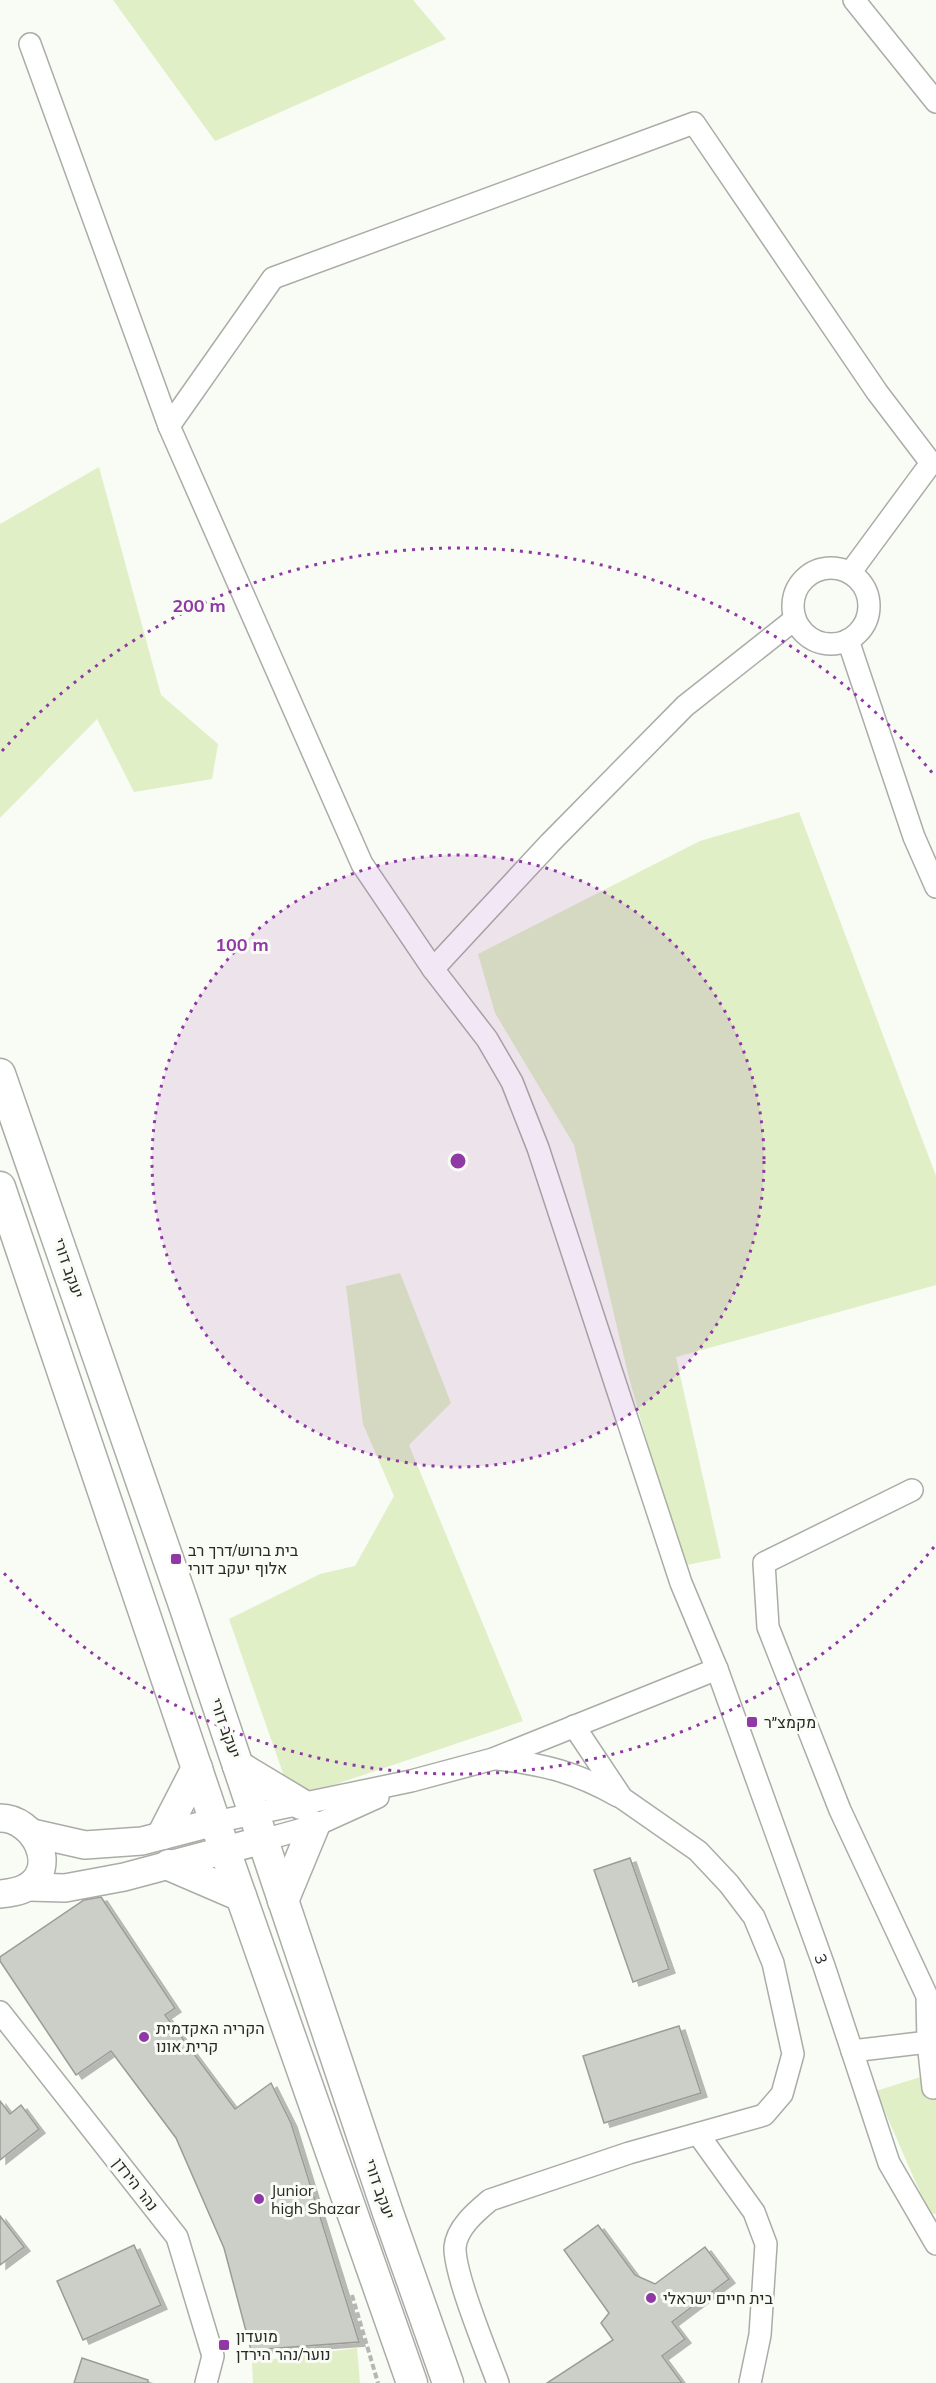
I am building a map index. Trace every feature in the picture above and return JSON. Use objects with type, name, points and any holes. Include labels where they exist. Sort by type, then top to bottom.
[{"type":"main road","name":"יעקב דורי","points":[[0,1074],[448,2383]]},
{"type":"main road","points":[[0,1187],[215,1822],[412,2383]]},
{"type":"main road","points":[[238,1766],[307,1815],[283,1901]]},
{"type":"main road","points":[[163,1834],[197,1768]]},
{"type":"main road","points":[[169,1865],[241,1896]]},
{"type":"street","points":[[854,0],[936,102]]},
{"type":"street","name":"3","points":[[30,44],[169,426],[362,864],[434,969],[487,1040],[512,1082],[538,1148],[681,1583],[717,1669],[852,2051],[889,2163],[936,2244]]},
{"type":"street","points":[[169,426],[273,278],[694,123],[877,392],[933,460],[850,573]]},
{"type":"street","points":[[823,568],[836,568],[850,573],[865,588],[869,612],[865,624],[848,640],[824,643],[812,639],[795,619],[793,606],[795,593],[801,582],[811,573],[823,568]]},
{"type":"street","points":[[434,969],[550,843],[686,706],[795,619]]},
{"type":"street","points":[[848,640],[914,837],[936,887]]},
{"type":"street","points":[[912,1490],[764,1563],[768,1627],[840,1810],[927,1996],[928,2042],[933,2088]]},
{"type":"street","points":[[33,1833],[85,1845],[141,1841],[215,1822],[258,1827],[307,1815],[411,1781],[494,1759],[717,1669]]},
{"type":"street","points":[[574,1726],[622,1798]]},
{"type":"street","points":[[494,1759],[562,1770],[585,1778],[622,1798],[698,1851],[729,1884],[754,1917],[773,1963],[793,2054],[782,2094],[764,2115],[629,2153],[490,2200],[474,2214],[460,2232],[455,2246],[498,2383]]},
{"type":"street","points":[[0,1818],[21,1821],[33,1833],[42,1856],[36,1880],[29,1887],[18,1892],[0,1894]]},
{"type":"street","points":[[29,1887],[65,1888],[169,1865],[225,1850],[258,1827]]},
{"type":"street","name":"נהר הירדן","points":[[0,2012],[177,2237],[213,2356],[206,2383]]},
{"type":"street","points":[[852,2051],[928,2042]]},
{"type":"street","points":[[698,2134],[754,2212],[766,2244],[760,2336],[750,2383]]},
{"type":"green space","points":[[113,0],[413,0],[446,39],[215,141]]},
{"type":"green space","points":[[99,467],[161,695],[218,744],[212,779],[134,792],[97,719],[0,818],[0,524]]},
{"type":"green space","points":[[799,812],[936,1176],[936,1285],[676,1357],[721,1558],[682,1566],[629,1378],[574,1145],[495,1013],[478,954],[700,841]]},
{"type":"green space","points":[[400,1273],[451,1403],[409,1445],[523,1721],[292,1799],[229,1619],[320,1574],[355,1566],[394,1496],[363,1424],[346,1286]]},
{"type":"green space","points":[[936,2072],[936,2214],[929,2213],[876,2091]]},
{"type":"green space","points":[[357,2348],[360,2383],[253,2383],[252,2362]]},
{"type":"building","points":[[630,1858],[669,1969],[633,1982],[594,1870]]},
{"type":"building","points":[[101,1897],[175,2008],[165,2015],[235,2109],[271,2083],[291,2123],[359,2342],[251,2350],[224,2248],[176,2138],[111,2051],[76,2075],[0,1961],[0,1957],[84,1900]]},
{"type":"building","points":[[679,2026],[701,2093],[604,2123],[583,2056]]},
{"type":"building","points":[[0,2101],[10,2114],[21,2105],[39,2129],[0,2160]]},
{"type":"building","points":[[0,2216],[24,2247],[0,2265]]},
{"type":"building","name":"בית חיים ישראלי","points":[[598,2225],[635,2275],[655,2284],[705,2247],[729,2279],[672,2322],[685,2339],[662,2356],[682,2383],[547,2383],[613,2340],[601,2323],[609,2313],[564,2250]]},
{"type":"building","points":[[134,2245],[161,2305],[83,2340],[57,2281]]},
{"type":"building","points":[[82,2358],[148,2380],[148,2383],[74,2383]]},
{"type":"place","name":"בית ברוש/דרך רב אלוף יעקב דורי","points":[[176,1559]]},
{"type":"place","name":"מקמצ״ר","points":[[752,1722]]},
{"type":"place","name":"הקריה האקדמית קרית אונו","points":[[144,2037]]},
{"type":"place","name":"Junior high Shazar","points":[[259,2199]]},
{"type":"place","name":"בית חיים ישראלי","points":[[651,2298]]},
{"type":"place","name":"מועדון נוער/נהר הירדן","points":[[224,2345]]}]
